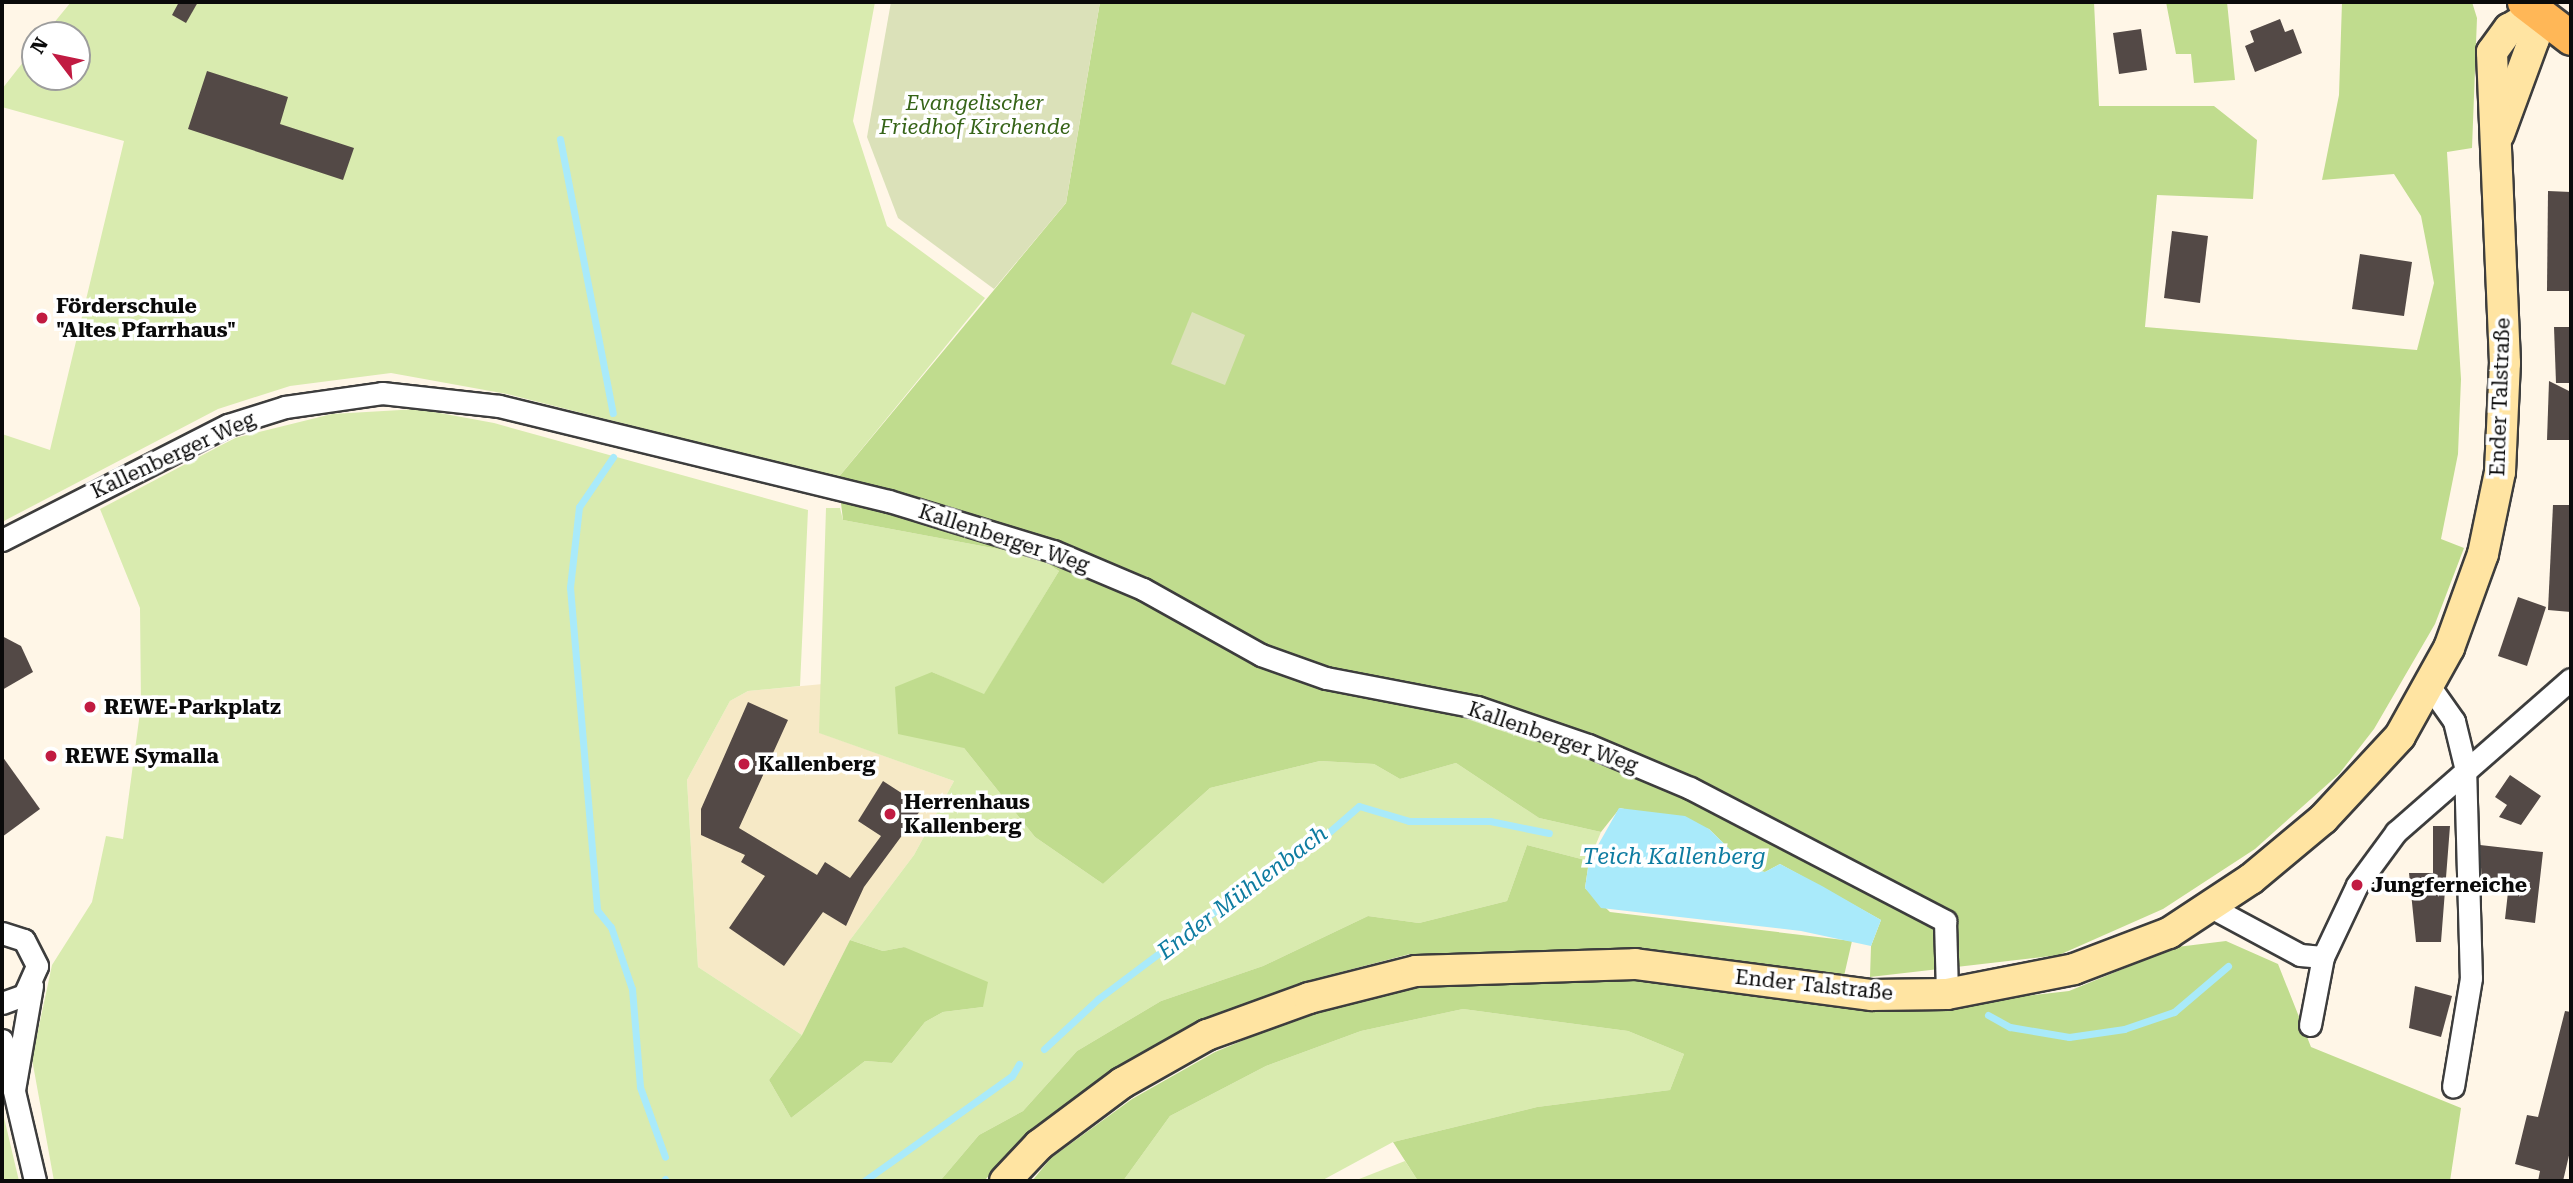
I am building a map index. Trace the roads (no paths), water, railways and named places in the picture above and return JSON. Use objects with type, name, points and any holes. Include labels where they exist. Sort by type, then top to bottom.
[{"type":"main road","points":[[2530,7],[2571,38]]},
{"type":"main road","name":"Ender Talstraße","points":[[1005,1181],[1039,1146],[1122,1083],[1208,1035],[1309,998],[1416,971],[1635,964],[1872,995],[1947,994],[2074,968],[2169,933],[2210,906],[2322,819],[2400,736],[2430,687],[2483,554],[2500,472],[2505,363],[2498,137],[2534,40],[2530,7]]},
{"type":"street","name":"Kallenberger Weg","points":[[2,540],[228,425],[285,407],[382,393],[499,406],[889,501],[1053,551],[1143,589],[1274,660],[1326,678],[1477,707],[1588,745],[1689,789],[1945,921],[1947,994]]},
{"type":"street","points":[[2310,1025],[2323,957],[2357,885],[2396,832],[2465,766],[2571,679]]},
{"type":"street","points":[[2430,687],[2454,721],[2465,766],[2471,978],[2453,1087]]},
{"type":"street","points":[[2210,906],[2300,955],[2323,957]]},
{"type":"street","points":[[2,933],[24,940],[34,952],[32,986],[13,1092]]},
{"type":"street","points":[[2,1003],[32,986]]},
{"type":"street","points":[[2,1040],[35,1181]]},
{"type":"water","name":"Teich Kallenberg","points":[[1619,808],[1685,816],[1709,829],[1750,869],[1765,872],[1780,864],[1822,886],[1881,920],[1871,946],[1801,931],[1601,908],[1585,888],[1589,861]]},
{"type":"waterway","points":[[560,139],[613,413]]},
{"type":"waterway","points":[[613,457],[579,507],[570,587],[597,910],[611,927],[632,989],[640,1087],[665,1157]]},
{"type":"waterway","name":"Ender Mühlenbach","points":[[1044,1049],[1098,999],[1250,885],[1312,847],[1359,806],[1409,821],[1490,821],[1549,833]]},
{"type":"waterway","name":"Ender Mühlenbach","points":[[1988,1015],[2010,1027],[2069,1037],[2124,1029],[2174,1012],[2228,966]]},
{"type":"waterway","name":"Ender Mühlenbach","points":[[864,1181],[1012,1076],[1019,1064]]},
{"type":"place","name":"Förderschule \"Altes Pfarrhaus\"","points":[[42,318]]},
{"type":"place","name":"REWE-Parkplatz","points":[[90,707]]},
{"type":"place","name":"REWE Symalla","points":[[51,756]]},
{"type":"place","name":"Kallenberg","points":[[744,764]]},
{"type":"place","name":"Herrenhaus Kallenberg","points":[[890,814]]},
{"type":"place","name":"Jungferneiche","points":[[2357,885]]},
{"type":"park label","name":"Evangelischer Friedhof Kirchende","points":[[975,115]]}]
